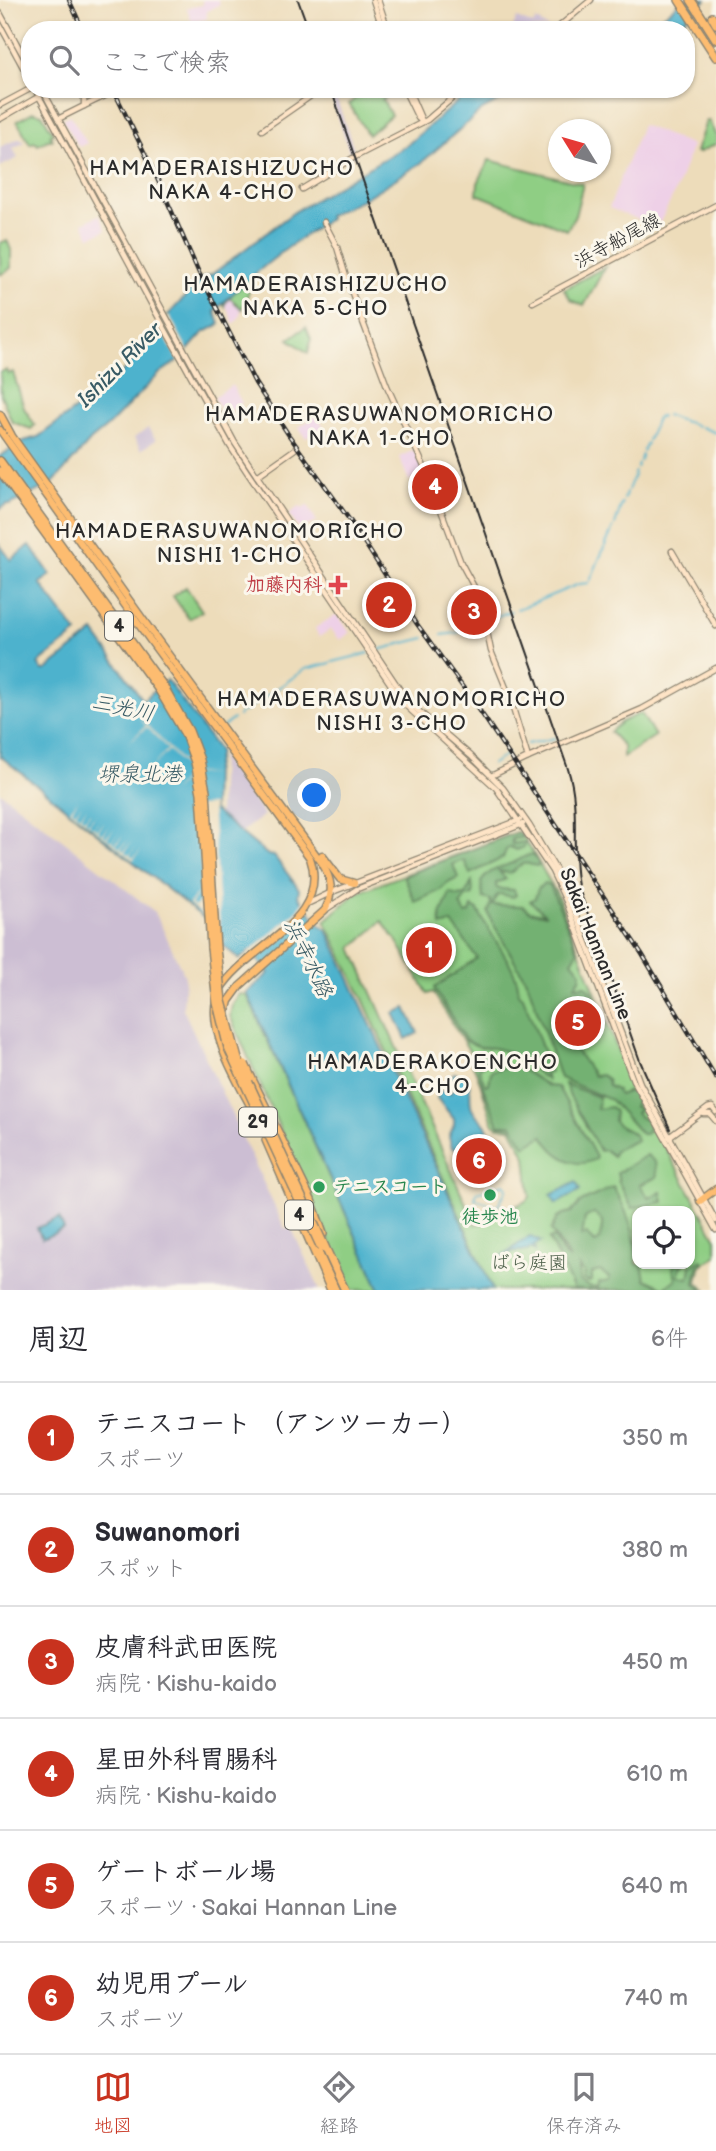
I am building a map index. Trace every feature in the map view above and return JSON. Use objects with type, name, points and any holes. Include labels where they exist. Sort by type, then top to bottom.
[{"type":"highway","points":[[679,0],[713,37]]},
{"type":"highway","points":[[685,0],[713,37],[716,57]]},
{"type":"highway","points":[[693,0],[713,37],[716,50]]},
{"type":"highway","points":[[695,32],[716,64]]},
{"type":"highway","name":"4","points":[[0,461],[168,693],[195,744],[206,791],[218,967],[225,1015],[247,1079],[342,1290]]},
{"type":"highway","name":"4","points":[[0,471],[159,690],[185,734],[195,762],[201,793],[212,967],[223,1031],[240,1083],[331,1290]]},
{"type":"highway","name":"4","points":[[225,1015],[244,1062],[311,1200],[323,1234]]},
{"type":"highway","name":"4","points":[[223,1031],[242,1082],[342,1290]]},
{"type":"main road","points":[[376,0],[383,21]]},
{"type":"main road","points":[[566,21],[591,0]]},
{"type":"main road","points":[[0,13],[21,52]]},
{"type":"main road","points":[[0,25],[21,64]]},
{"type":"main road","points":[[0,105],[21,94]]},
{"type":"main road","points":[[0,119],[36,98]]},
{"type":"main road","name":"Sakai Hannan Line","points":[[40,98],[230,446],[371,652]]},
{"type":"main road","name":"Sakai Hannan Line","points":[[46,98],[163,320]]},
{"type":"main road","points":[[84,98],[85,106]]},
{"type":"main road","points":[[58,119],[101,98]]},
{"type":"main road","points":[[262,130],[308,98]]},
{"type":"main road","points":[[410,98],[422,122]]},
{"type":"main road","points":[[302,189],[429,119],[453,98]]},
{"type":"main road","name":"浜寺船尾線","points":[[533,302],[716,205]]},
{"type":"main road","points":[[324,222],[337,247],[387,386],[427,473],[461,563],[477,591],[491,651],[509,695],[528,758]]},
{"type":"main road","name":"Sakai Hannan Line","points":[[183,357],[235,443],[404,704],[489,777],[523,821],[565,887],[640,1083],[716,1230]]},
{"type":"main road","points":[[0,414],[12,442]]},
{"type":"main road","points":[[0,430],[47,489],[310,858],[316,880],[309,903]]},
{"type":"main road","points":[[257,476],[295,449]]},
{"type":"main road","points":[[672,551],[716,626]]},
{"type":"main road","points":[[489,777],[642,709],[716,668]]},
{"type":"main road","points":[[220,729],[329,874],[332,892]]},
{"type":"main road","points":[[309,903],[523,821]]},
{"type":"main road","points":[[303,837],[318,850],[340,879],[355,885]]},
{"type":"main road","points":[[323,913],[355,885]]},
{"type":"main road","name":"29","points":[[332,892],[323,913],[232,996],[226,1011],[226,1024],[323,1234],[342,1290]]},
{"type":"main road","name":"29","points":[[309,903],[228,979],[217,997],[214,1010],[216,1030],[223,1049],[342,1290]]},
{"type":"main road","points":[[668,1138],[711,1107],[716,1112]]},
{"type":"main road","points":[[702,1114],[710,1114],[716,1121]]},
{"type":"main road","points":[[702,1200],[716,1189]]},
{"type":"main road","name":"Sakai Hannan Line","points":[[702,1200],[716,1222]]},
{"type":"shaded area","points":[[202,0],[218,0],[220,4],[206,12],[207,19],[192,21],[187,8],[203,5]]},
{"type":"shaded area","points":[[332,98],[336,98],[356,155],[351,157]]},
{"type":"shaded area","points":[[70,115],[87,143],[79,147],[63,119]]},
{"type":"shaded area","points":[[642,125],[692,145],[677,188],[659,224],[655,226],[609,208]]},
{"type":"shaded area","points":[[20,138],[25,142],[13,148],[18,158],[0,167],[0,147]]},
{"type":"shaded area","points":[[99,215],[106,230],[90,237],[83,223]]},
{"type":"shaded area","points":[[229,298],[242,309],[234,324],[225,303]]},
{"type":"shaded area","points":[[232,385],[242,403],[224,415],[214,397]]},
{"type":"shaded area","points":[[312,409],[324,427],[306,438],[299,427],[310,420],[306,413]]},
{"type":"shaded area","points":[[148,428],[156,440],[141,450],[134,438]]},
{"type":"shaded area","points":[[414,450],[424,472],[409,481],[399,457]]},
{"type":"shaded area","points":[[308,505],[317,522],[299,529],[289,514],[300,506],[302,509]]},
{"type":"shaded area","points":[[337,614],[350,633],[340,640],[331,629],[319,637],[315,628]]},
{"type":"shaded area","points":[[221,755],[264,815],[240,833],[219,815]]},
{"type":"shaded area","points":[[0,792],[155,912],[185,977],[183,1009],[285,1229],[291,1227],[320,1290],[0,1290]]},
{"type":"green space","points":[[356,98],[384,98],[382,99],[391,115],[368,135],[349,104]]},
{"type":"green space","points":[[33,112],[42,114],[53,133],[50,135],[52,140],[38,145],[35,142],[30,144],[17,121]]},
{"type":"green space","points":[[706,121],[709,121],[716,136],[716,144],[698,153],[696,152]]},
{"type":"green space","points":[[489,160],[548,175],[548,182],[583,184],[575,216],[567,230],[477,194],[478,183]]},
{"type":"green space","points":[[7,240],[11,250],[11,268],[0,275],[0,243]]},
{"type":"green space","points":[[605,267],[584,306],[571,300],[564,289]]},
{"type":"green space","points":[[258,269],[242,309],[230,298],[225,306],[223,303]]},
{"type":"green space","points":[[306,327],[311,339],[308,353],[289,339]]},
{"type":"green space","points":[[6,370],[8,374],[13,372],[24,408],[35,425],[31,429],[12,422],[1,395],[0,372]]},
{"type":"green space","points":[[186,587],[202,611],[189,619],[173,596]]},
{"type":"green space","points":[[641,713],[655,736],[623,757],[623,746],[610,732],[621,722]]},
{"type":"green space","name":"ばら庭園","points":[[517,832],[522,834],[557,894],[632,1087],[716,1239],[716,1256],[701,1265],[697,1282],[706,1290],[493,1290],[363,999],[325,921],[356,893]],"holes":[[[382,921],[428,994],[433,992],[470,1052],[493,1123],[498,1127],[511,1128],[526,1157],[530,1197],[479,1224],[475,1224],[352,948]]]},
{"type":"green space","points":[[517,832],[521,838],[512,839],[512,844],[525,842],[524,847],[517,850],[510,847],[503,858],[470,874],[464,860],[453,864],[458,878],[415,902],[404,876]]},
{"type":"green space","points":[[533,854],[539,864],[537,866],[525,864],[510,873],[499,871],[506,879],[496,883],[496,887],[514,890],[516,895],[513,897],[499,894],[493,905],[523,906],[529,911],[546,915],[530,901],[535,898],[544,883],[550,885],[578,951],[572,961],[581,972],[575,985],[585,985],[592,992],[606,1023],[573,1046],[594,1076],[601,1075],[607,1079],[608,1086],[617,1090],[619,1095],[632,1090],[637,1100],[634,1107],[641,1108],[636,1113],[648,1121],[649,1129],[646,1134],[641,1134],[611,1100],[560,1078],[528,984],[491,920],[488,912],[490,900],[483,898],[481,882],[493,871]],"holes":[[[579,1012],[587,1028],[578,1033],[569,1018]]]},
{"type":"green space","points":[[472,882],[473,895],[466,897],[460,905],[466,914],[470,913],[472,907],[478,910],[515,974],[518,993],[523,997],[551,1071],[545,1074],[547,1080],[509,1052],[480,1047],[466,1041],[434,988],[477,958],[452,923],[441,926],[442,912],[450,893],[465,895]]},
{"type":"green space","points":[[239,994],[247,995],[380,1290],[351,1290],[230,1016],[232,1005]]},
{"type":"green space","points":[[470,1058],[492,1058],[479,1069],[485,1085],[489,1084],[491,1071],[517,1066],[548,1086],[558,1087],[595,1159],[580,1163],[565,1159],[543,1136],[525,1146],[512,1125],[499,1125]]},
{"type":"green space","points":[[565,1084],[599,1097],[597,1109],[611,1107],[615,1112],[614,1121],[637,1140],[615,1150],[613,1156],[605,1150],[600,1151]]},
{"type":"green space","points":[[647,1155],[655,1162],[657,1177],[640,1185],[649,1198],[661,1192],[663,1202],[632,1208],[619,1183],[617,1173]]},
{"type":"green space","points":[[613,1187],[623,1205],[632,1232],[632,1269],[643,1269],[645,1279],[664,1288],[676,1279],[673,1269],[680,1269],[678,1276],[689,1278],[690,1269],[695,1269],[695,1264],[702,1260],[704,1263],[698,1267],[695,1283],[703,1290],[574,1290],[549,1239],[554,1237],[565,1256],[570,1259],[551,1230],[557,1218],[571,1212],[581,1202]],"holes":[[[594,1213],[602,1226],[599,1241],[595,1243],[587,1234],[582,1236],[585,1218]],[[579,1267],[585,1274],[583,1279],[588,1282],[592,1281],[592,1273],[600,1271],[610,1278],[609,1281],[599,1283],[598,1288],[590,1287],[580,1281]]]},
{"type":"water","points":[[683,0],[706,0],[683,21],[656,21]]},
{"type":"water","points":[[462,98],[512,98],[482,110],[421,163],[363,199],[328,216],[329,219],[269,262],[215,311],[220,324],[203,333],[179,360],[160,373],[91,440],[53,483],[0,509],[0,456],[24,441],[38,437],[112,382],[150,343],[158,326],[202,278],[211,275],[294,212],[407,145]]},
{"type":"water","name":"堺泉北港","points":[[0,545],[11,560],[30,545],[51,575],[40,583],[77,633],[38,664],[42,670],[46,670],[94,632],[143,700],[167,680],[219,751],[214,773],[213,810],[268,855],[274,856],[299,889],[298,896],[319,924],[327,930],[493,1290],[380,1290],[247,993],[269,973],[250,951],[239,959],[214,938],[220,931],[0,756]]},
{"type":"water","points":[[406,1008],[418,1033],[406,1039],[394,1013]]},
{"type":"water","points":[[454,1073],[467,1080],[473,1111],[488,1130],[482,1138],[470,1139],[459,1150],[452,1148],[449,1137],[454,1119],[437,1098],[440,1091],[450,1093],[454,1090]]},
{"type":"water","points":[[475,1150],[482,1151],[487,1159],[486,1164],[476,1172],[472,1170],[471,1157]]},
{"type":"water","points":[[576,1182],[580,1190],[556,1204],[551,1195]]},
{"type":"water","points":[[59,1218],[64,1229],[42,1239],[37,1228]]},
{"type":"water","points":[[530,1236],[541,1242],[534,1246],[535,1251],[531,1248],[527,1251],[513,1251],[504,1258],[502,1269],[499,1261],[501,1257]]},
{"type":"pier","points":[[169,315],[188,350],[178,361],[159,325]]},
{"type":"pier","points":[[136,714],[192,772],[214,775],[192,773],[172,792],[190,772],[169,750],[150,769],[168,749],[147,727],[127,744],[146,726]]},
{"type":"pier","points":[[78,800],[72,810],[75,812],[82,804],[76,813],[80,816],[87,807],[81,817],[84,819],[92,811],[85,820],[88,823],[96,814],[89,824],[93,827],[101,818],[94,827],[97,830],[105,822],[98,831],[102,834],[109,825],[103,835],[106,837],[114,829],[107,838],[111,841],[119,833],[112,841],[115,844],[123,835],[116,845],[120,848],[128,840],[121,849],[124,851],[131,842],[125,852],[129,855],[136,847],[130,855],[133,858],[141,850],[133,860],[70,810]]},
{"type":"pier","points":[[212,805],[221,943],[228,938],[221,947],[212,941],[216,931],[205,923],[205,917],[189,904],[200,890],[191,904],[195,907],[203,896],[198,806]]},
{"type":"pier","points":[[305,899],[311,908],[253,960],[246,955],[298,910]]},
{"type":"waterway","name":"三光川","points":[[666,415],[679,420]]},
{"type":"waterway","name":"三光川","points":[[648,440],[657,418],[661,416]]},
{"type":"waterway","name":"三光川","points":[[681,420],[685,422]]},
{"type":"waterway","name":"三光川","points":[[687,422],[697,426]]},
{"type":"waterway","name":"三光川","points":[[701,427],[716,433]]},
{"type":"waterway","name":"三光川","points":[[643,451],[647,443]]},
{"type":"waterway","name":"三光川","points":[[640,461],[641,457]]},
{"type":"waterway","name":"三光川","points":[[637,468],[638,464]]},
{"type":"waterway","name":"三光川","points":[[628,490],[634,475]]},
{"type":"waterway","name":"三光川","points":[[624,499],[626,493]]},
{"type":"waterway","name":"三光川","points":[[615,525],[622,503]]},
{"type":"waterway","name":"三光川","points":[[605,546],[613,528]]},
{"type":"waterway","name":"三光川","points":[[590,581],[604,548]]},
{"type":"waterway","name":"三光川","points":[[540,600],[579,584],[589,583]]},
{"type":"waterway","name":"三光川","points":[[517,609],[539,601]]},
{"type":"waterway","name":"三光川","points":[[487,620],[511,611]]},
{"type":"waterway","name":"三光川","points":[[472,627],[482,622]]},
{"type":"waterway","name":"三光川","points":[[459,632],[463,631]]},
{"type":"waterway","name":"三光川","points":[[442,635],[457,633]]},
{"type":"waterway","name":"三光川","points":[[396,645],[425,638]]},
{"type":"waterway","name":"三光川","points":[[375,651],[394,646]]},
{"type":"waterway","name":"三光川","points":[[333,662],[369,653]]},
{"type":"waterway","name":"三光川","points":[[244,712],[305,669],[331,663]]},
{"type":"waterway","name":"三光川","points":[[238,716],[241,713]]},
{"type":"waterway","name":"三光川","points":[[223,727],[233,719]]},
{"type":"waterway","points":[[527,744],[555,738]]},
{"type":"waterway","points":[[492,764],[507,754]]},
{"type":"waterway","points":[[504,1184],[507,1188],[498,1206],[475,1199],[477,1192],[504,1184]]},
{"type":"tram line","points":[[298,0],[306,21]]},
{"type":"tram line","points":[[334,98],[568,769],[574,799],[578,886],[640,1061],[670,1129]]},
{"type":"railway","points":[[69,0],[79,21]]},
{"type":"railway","points":[[117,98],[199,273],[255,383],[351,522],[417,624],[478,708],[642,954],[716,1078]]},
{"type":"place","name":"星田外科胃腸科","points":[[435,487]]},
{"type":"place","name":"加藤内科","points":[[338,585]]},
{"type":"place","name":"Suwanomori","points":[[389,605]]},
{"type":"place","name":"皮膚科武田医院","points":[[474,612]]},
{"type":"place","name":"テニスコート （アンツーカー）","points":[[429,950]]},
{"type":"place","name":"ゲートボール場","points":[[578,1023]]},
{"type":"place","name":"幼児用プール","points":[[479,1161]]},
{"type":"place","name":"テニスコート","points":[[319,1187]]},
{"type":"place","name":"徒歩池","points":[[490,1195]]},
{"type":"district","name":"HAMADERAISHIZUCHO NAKA 4-CHO","points":[[222,180]]},
{"type":"district","name":"HAMADERAISHIZUCHO NAKA 5-CHO","points":[[316,296]]},
{"type":"district","name":"HAMADERASUWANOMORICHO NAKA 1-CHO","points":[[380,426]]},
{"type":"district","name":"HAMADERASUWANOMORICHO NISHI 1-CHO","points":[[230,543]]},
{"type":"district","name":"HAMADERASUWANOMORICHO NISHI 3-CHO","points":[[392,711]]},
{"type":"district","name":"HAMADERAKOENCHO 4-CHO","points":[[433,1074]]},
{"type":"water label","name":"Ishizu River","points":[[120,365]]},
{"type":"water label","name":"浜寺水路","points":[[308,958]]}]
